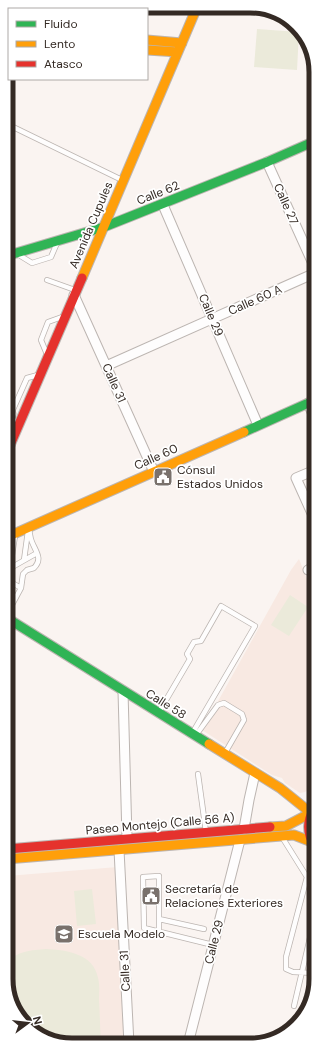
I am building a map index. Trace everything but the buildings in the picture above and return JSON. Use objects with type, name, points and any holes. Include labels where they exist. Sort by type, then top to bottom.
[{"type":"main road","name":"Avenida Cupules","points":[[13,434],[104,227],[194,13]]},
{"type":"main road","points":[[148,40],[182,42]]},
{"type":"main road","points":[[148,50],[178,52]]},
{"type":"main road","name":"Calle 62","points":[[13,254],[104,227],[309,144]]},
{"type":"main road","name":"Calle 60","points":[[13,534],[309,402]]},
{"type":"main road","name":"Calle 58","points":[[13,622],[309,807]]},
{"type":"main road","name":"Paseo Montejo (Calle 56 A)","points":[[13,848],[286,826],[309,813]]},
{"type":"main road","name":"Paseo Montejo (Calle 56 A)","points":[[13,859],[294,835],[309,842]]},
{"type":"street","name":"Calle 27","points":[[267,162],[309,255]]},
{"type":"street","name":"Calle 29","points":[[163,204],[258,425]]},
{"type":"street","name":"Calle 60 A","points":[[106,366],[309,276]]},
{"type":"street","name":"Calle 31","points":[[75,293],[154,472]]},
{"type":"street","points":[[309,473],[296,478],[309,507]]},
{"type":"street","points":[[123,691],[127,838]]},
{"type":"street","points":[[244,829],[255,773]]},
{"type":"street","name":"Calle 29","points":[[190,1038],[240,840]]},
{"type":"street","name":"Calle 31","points":[[119,850],[129,1038]]},
{"type":"lane","points":[[13,127],[124,180]]},
{"type":"lane","points":[[17,253],[32,263],[52,257],[58,241]]},
{"type":"lane","points":[[47,280],[75,293]]},
{"type":"lane","points":[[48,355],[41,340],[48,322],[65,316]]},
{"type":"lane","points":[[13,405],[27,378],[40,374]]},
{"type":"lane","points":[[13,421],[16,427]]},
{"type":"lane","points":[[13,603],[21,588],[23,574],[27,570],[34,568],[39,561],[31,540],[29,527]]},
{"type":"lane","points":[[24,560],[29,527]]},
{"type":"lane","points":[[13,546],[16,533]]},
{"type":"lane","points":[[13,566],[37,553]]},
{"type":"lane","points":[[13,583],[21,588]]},
{"type":"lane","points":[[158,713],[190,660],[187,654],[194,642],[201,641],[221,606],[255,626],[193,735]]},
{"type":"lane","points":[[193,735],[218,705],[224,703],[242,714],[244,720],[224,754]]},
{"type":"lane","points":[[198,774],[206,832]]},
{"type":"lane","points":[[281,836],[307,877],[286,957],[286,969],[293,972],[309,972]]},
{"type":"lane","points":[[159,932],[159,876],[143,877],[144,928],[159,932],[213,945]]},
{"type":"lane","points":[[159,919],[204,930]]},
{"type":"lane","points":[[294,1006],[309,944]]},
{"type":"shaded area","points":[[257,29],[293,32],[299,39],[297,70],[254,67]]},
{"type":"shaded area","points":[[299,559],[309,584],[309,789],[300,793],[285,783],[282,778],[272,775],[202,730],[291,570]]},
{"type":"shaded area","points":[[290,595],[308,607],[289,636],[271,625]]},
{"type":"shaded area","name":"Escuela Modelo","points":[[118,867],[125,1038],[61,1037],[53,1035],[36,1026],[25,1015],[14,990],[13,979],[13,876]]},
{"type":"shaded area","points":[[92,889],[96,924],[77,926],[74,891]]},
{"type":"shaded area","points":[[46,949],[71,952],[91,963],[99,983],[101,1038],[72,1038],[53,1035],[36,1026],[25,1015],[14,990],[13,958],[30,951]]},
{"type":"traffic: fast","points":[[13,254],[104,227],[309,144]]},
{"type":"traffic: fast","points":[[244,432],[309,403]]},
{"type":"traffic: fast","points":[[13,622],[209,744]]},
{"type":"traffic: slow","points":[[82,278],[194,13]]},
{"type":"traffic: slow","points":[[148,40],[182,43]]},
{"type":"traffic: slow","points":[[148,50],[178,52]]},
{"type":"traffic: slow","points":[[13,534],[244,432]]},
{"type":"traffic: slow","points":[[209,744],[280,788],[309,811]]},
{"type":"traffic: slow","points":[[270,827],[286,826],[309,814]]},
{"type":"traffic: slow","points":[[13,858],[294,835],[309,841]]},
{"type":"traffic: jam","points":[[13,438],[82,278]]},
{"type":"traffic: jam","points":[[309,823],[309,833]]},
{"type":"traffic: jam","points":[[13,848],[270,827]]},
{"type":"place","name":"Cónsul Estados Unidos","points":[[163,477]]},
{"type":"place","name":"Secretaría de Relaciones Exteriores","points":[[151,896]]},
{"type":"place","name":"Escuela Modelo","points":[[64,934]]}]
